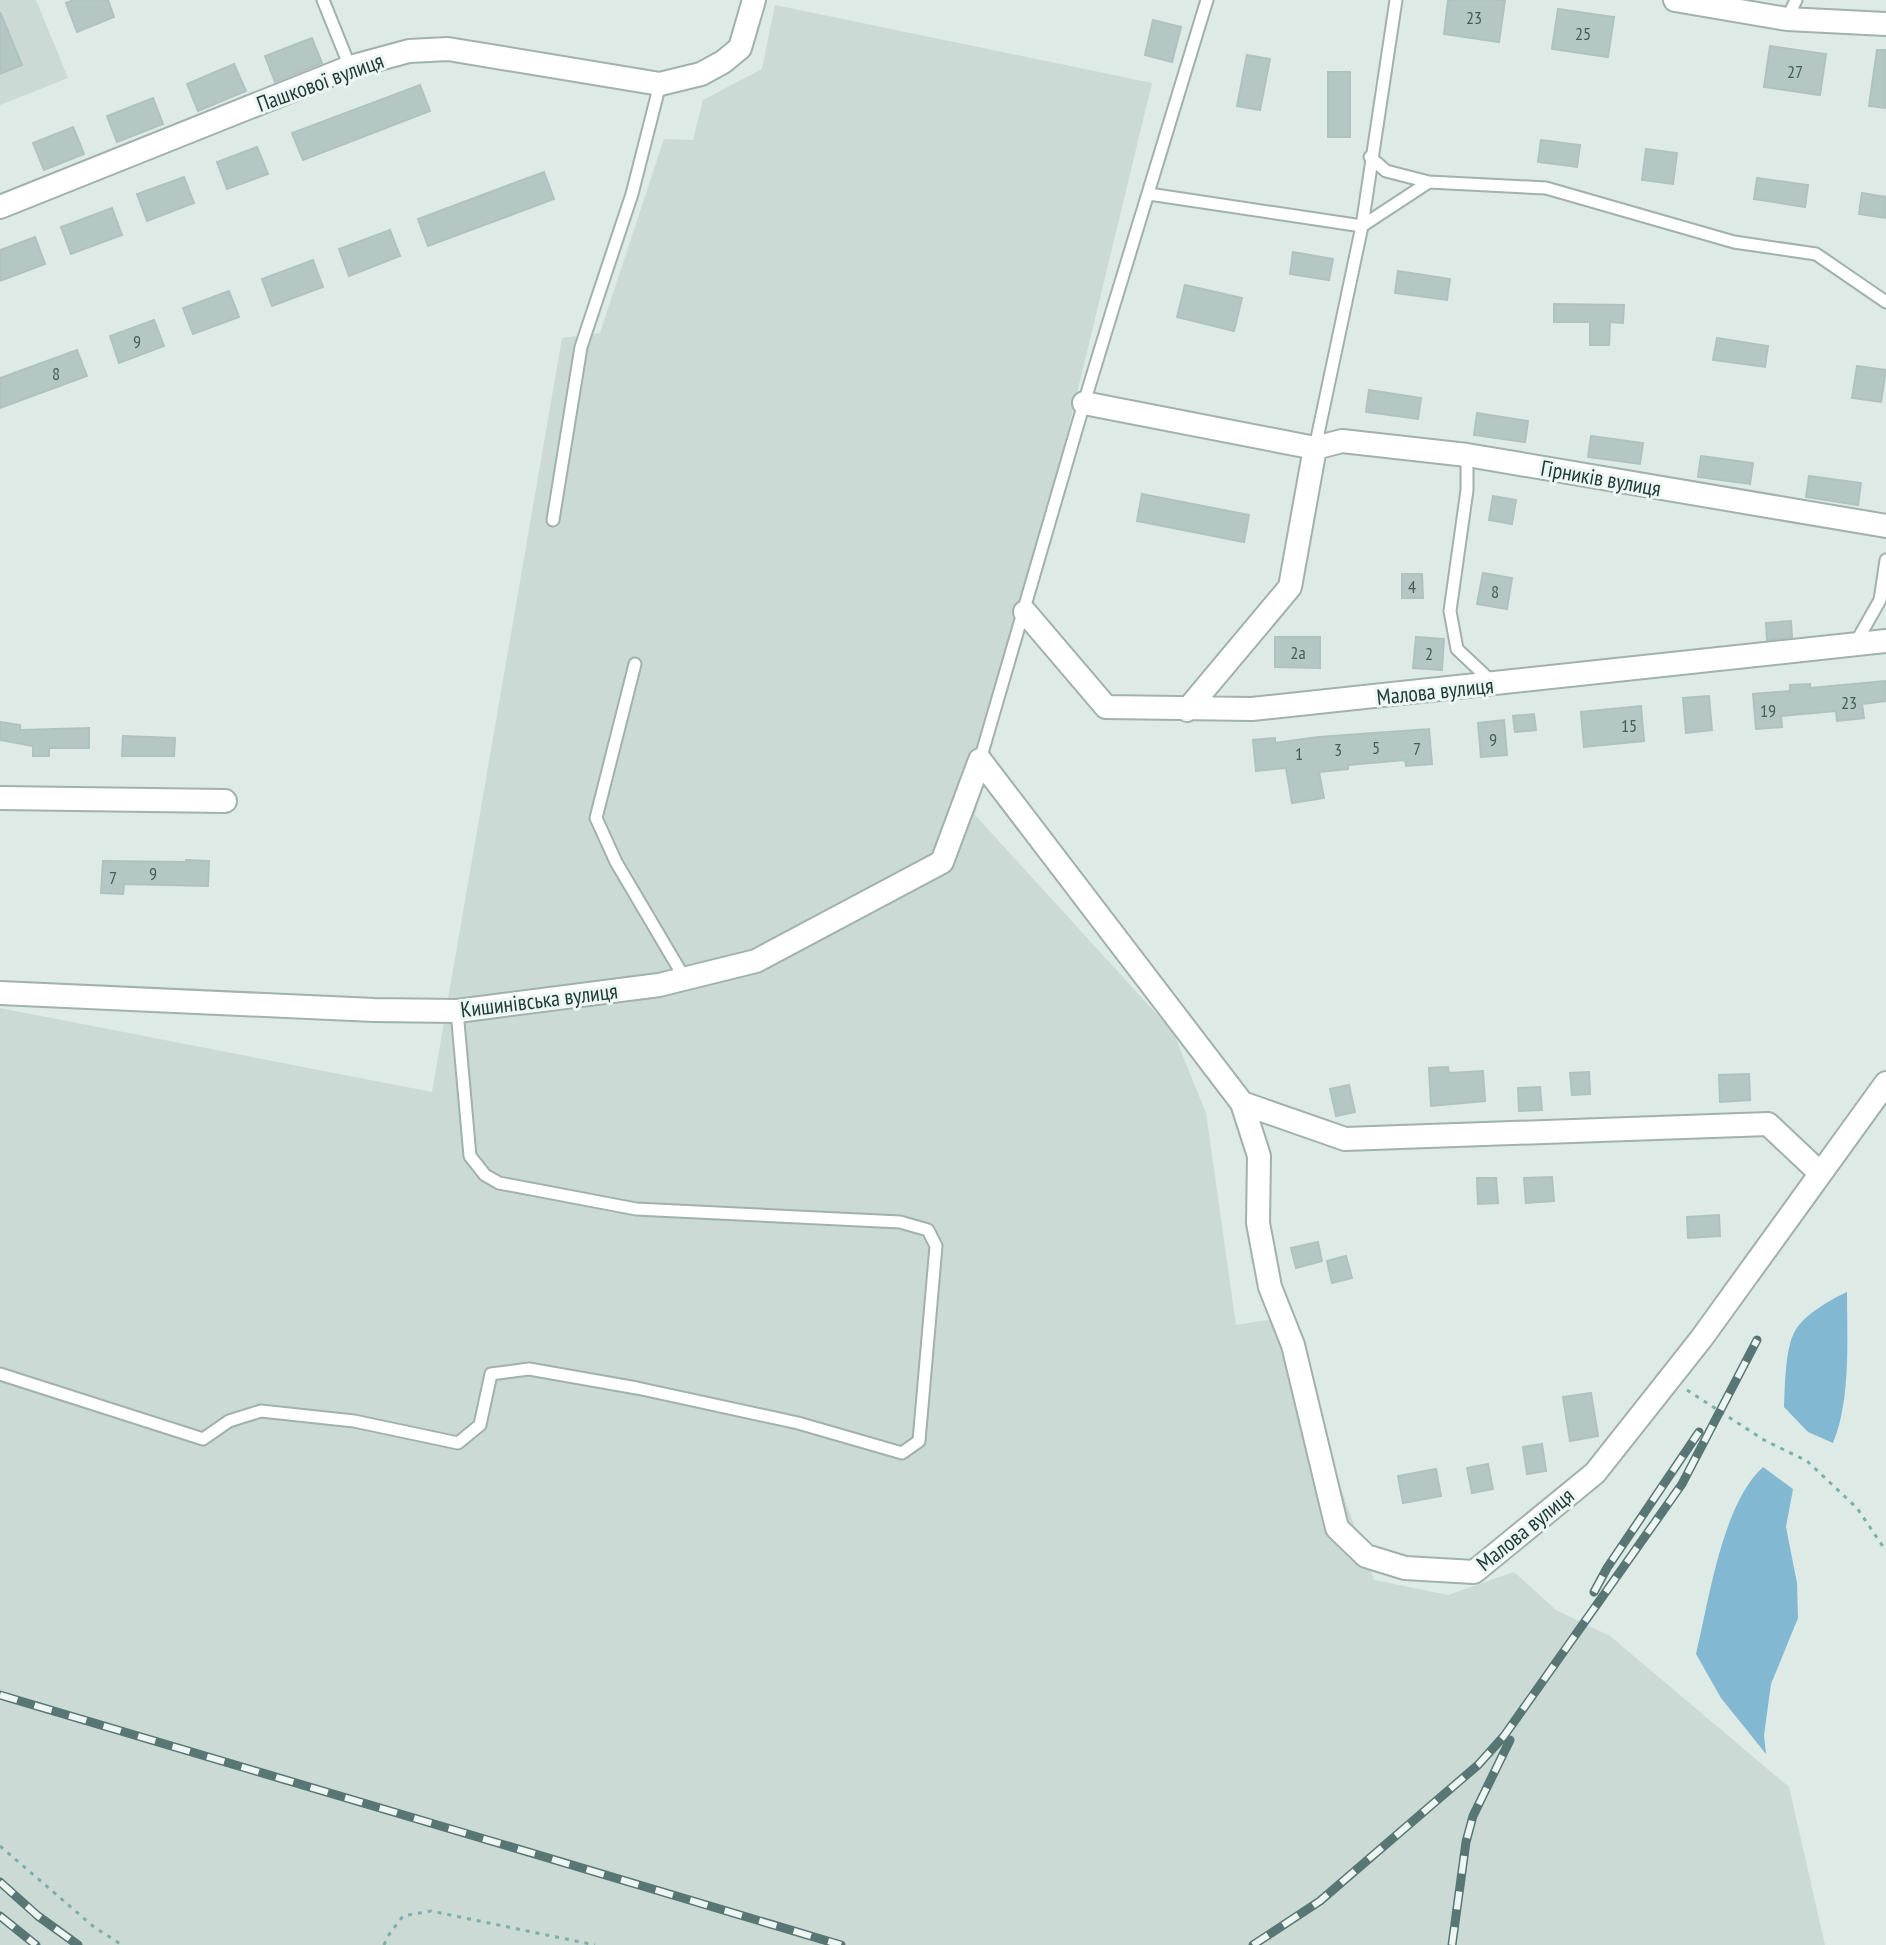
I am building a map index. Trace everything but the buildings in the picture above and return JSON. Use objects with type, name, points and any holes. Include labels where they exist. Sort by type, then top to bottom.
[{"type":"street","name":"Пашкової вулиця","points":[[0,207],[350,67],[409,51],[448,49],[660,84],[701,74],[740,48],[754,0]]},
{"type":"street","points":[[1675,0],[1713,9],[1791,10],[1886,24]]},
{"type":"street","name":"Гірників вулиця","points":[[1084,403],[1315,448],[1342,441],[1467,455],[1886,526]]},
{"type":"street","points":[[1187,710],[1290,587],[1315,448]]},
{"type":"street","name":"Малова вулиця","points":[[1025,612],[1106,707],[1187,710],[1252,709],[1886,641]]},
{"type":"street","name":"Малова вулиця","points":[[980,760],[1242,1103],[1259,1156],[1258,1223],[1270,1287],[1293,1345],[1337,1528],[1366,1556],[1405,1568],[1474,1572],[1595,1473],[1672,1376],[1886,1083]]},
{"type":"street","name":"Кишинівська вулиця","points":[[0,993],[457,1011],[685,979],[756,961],[942,862],[980,760]]},
{"type":"street","points":[[0,798],[225,801]]},
{"type":"street","points":[[1242,1103],[1345,1139],[1768,1124],[1820,1173]]},
{"type":"lane","points":[[323,0],[350,67]]},
{"type":"lane","points":[[980,760],[1084,403],[1207,0]]},
{"type":"lane","points":[[1315,448],[1362,226],[1396,0]]},
{"type":"lane","points":[[553,520],[581,347],[632,194],[660,84]]},
{"type":"lane","points":[[1370,157],[1386,171],[1429,182],[1546,188],[1734,242],[1816,254],[1886,302]]},
{"type":"lane","points":[[1149,194],[1362,226],[1429,182]]},
{"type":"lane","points":[[1467,455],[1467,490],[1450,611],[1457,649],[1495,685]]},
{"type":"lane","points":[[1855,645],[1880,600],[1886,560]]},
{"type":"lane","points":[[635,664],[596,818],[616,862],[685,979]]},
{"type":"lane","points":[[0,1374],[203,1439],[229,1421],[261,1411],[354,1421],[458,1443],[480,1425],[491,1374],[529,1369],[637,1388],[798,1423],[902,1453],[919,1441],[936,1246],[928,1230],[900,1222],[636,1209],[499,1183],[485,1175],[470,1156],[457,1011]]},
{"type":"path","points":[[1672,1376],[1689,1392],[1764,1440],[1807,1461],[1857,1508],[1886,1551]]},
{"type":"path","points":[[0,1846],[94,1927],[122,1945]]},
{"type":"path","points":[[384,1945],[403,1916],[431,1911],[595,1945]]},
{"type":"shaded area","points":[[0,0],[36,0],[68,78],[0,105]]},
{"type":"shaded area","points":[[775,5],[1152,83],[975,815],[1173,1032],[1206,1113],[1236,1325],[1279,1318],[1374,1580],[1448,1595],[1514,1572],[1556,1610],[1610,1636],[1789,1787],[1825,1945],[0,1945],[0,1008],[432,1092],[562,338],[600,333],[664,139],[693,140],[703,100],[762,69]]},
{"type":"water","points":[[1847,1292],[1845,1388],[1833,1443],[1808,1432],[1784,1407],[1786,1368],[1789,1347],[1799,1325],[1818,1308]]},
{"type":"water","points":[[1763,1467],[1793,1489],[1786,1527],[1797,1583],[1798,1618],[1771,1684],[1764,1735],[1766,1754],[1721,1698],[1696,1654],[1727,1528],[1749,1483]]},
{"type":"railway","points":[[1253,1945],[1320,1901],[1478,1765],[1504,1736],[1682,1484],[1757,1340]]},
{"type":"railway","points":[[1594,1592],[1699,1432]]},
{"type":"railway","points":[[0,1695],[841,1945]]},
{"type":"railway","points":[[1452,1945],[1466,1842],[1473,1816],[1510,1740]]},
{"type":"railway","points":[[0,1882],[38,1916],[78,1945]]},
{"type":"railway","points":[[0,1916],[36,1945]]}]
